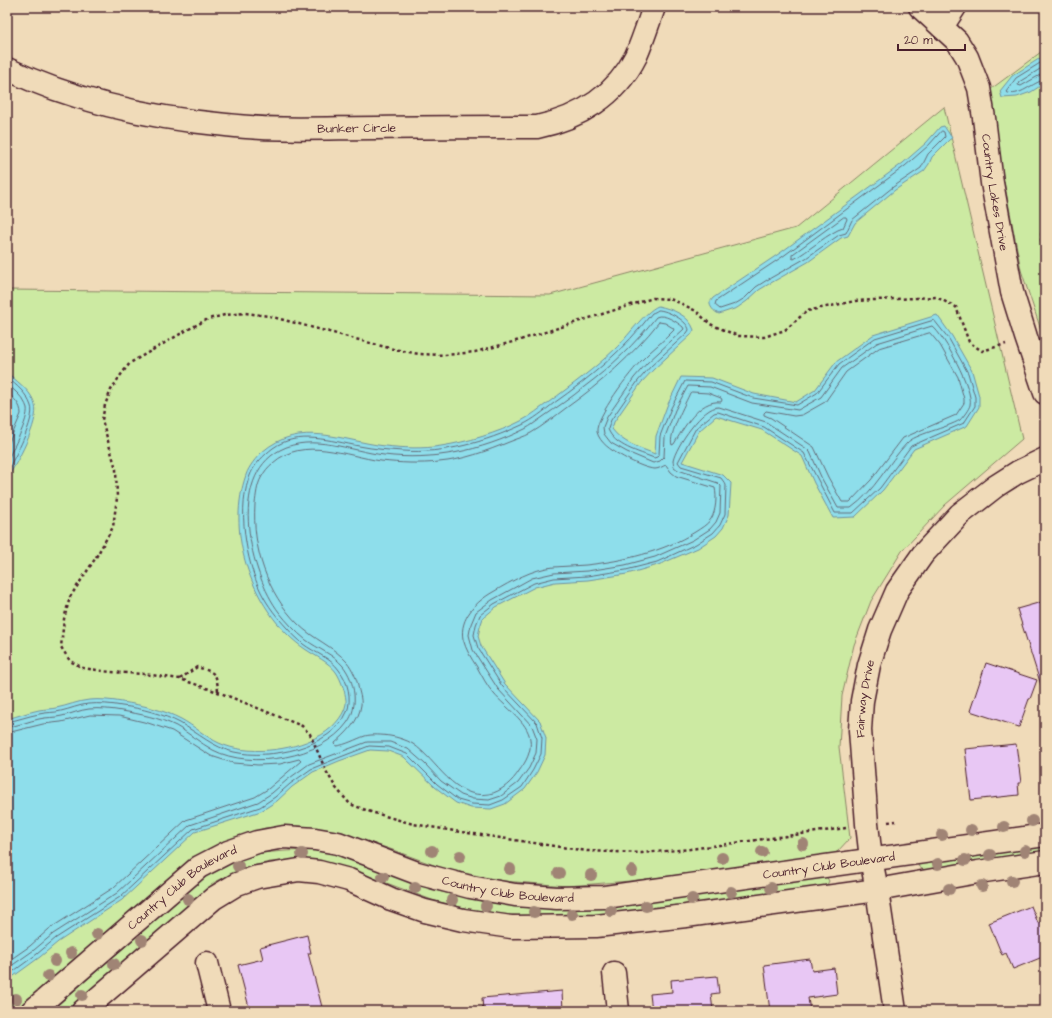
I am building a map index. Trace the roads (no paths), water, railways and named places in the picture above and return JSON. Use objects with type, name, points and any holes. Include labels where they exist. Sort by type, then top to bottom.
[{"type":"street","name":"Bunker Circle","points":[[7,69],[66,92],[123,108],[164,117],[226,126],[287,129],[537,126],[552,124],[586,110],[612,90],[623,77],[635,57],[654,7]]},
{"type":"street","name":"Country Lakes Drive","points":[[920,7],[957,41],[967,57],[979,88],[992,183],[1012,292],[1045,393]]},
{"type":"street","points":[[942,27],[955,7]]},
{"type":"street","name":"Fairway Drive","points":[[895,1011],[871,859],[860,730],[863,694],[869,665],[880,630],[897,591],[923,554],[960,514],[996,486],[1018,472],[1045,460]]},
{"type":"street","name":"Country Club Boulevard","points":[[32,1011],[199,867],[228,852],[257,842],[284,837],[315,839],[338,844],[417,873],[470,887],[515,895],[557,898],[605,896],[1045,834]]},
{"type":"street","name":"Country Club Boulevard","points":[[83,1011],[214,898],[238,884],[257,877],[278,873],[299,870],[319,872],[349,880],[391,899],[425,911],[463,920],[511,927],[596,926],[686,916],[877,890],[1045,862]]},
{"type":"street","points":[[207,963],[219,1011]]},
{"type":"street","points":[[614,973],[618,1011]]},
{"type":"water","points":[[1045,55],[1045,83],[1031,92],[1017,97],[1002,98],[1000,91],[1012,76]]},
{"type":"water","points":[[944,126],[952,138],[932,157],[924,171],[895,190],[855,223],[848,236],[841,238],[808,262],[759,290],[737,308],[719,314],[712,309],[710,302],[713,298],[780,253],[903,163],[926,143],[940,127]]},
{"type":"water","points":[[658,306],[674,311],[684,317],[692,325],[694,330],[691,335],[641,383],[614,422],[612,429],[626,441],[655,454],[656,436],[667,406],[681,377],[712,378],[754,394],[796,402],[815,390],[836,362],[873,335],[937,315],[952,336],[972,371],[979,396],[979,407],[967,426],[914,449],[883,490],[855,517],[833,518],[814,483],[802,456],[762,430],[716,416],[699,431],[682,462],[723,475],[731,483],[729,515],[723,528],[716,536],[698,548],[658,565],[627,574],[588,580],[555,582],[535,587],[496,607],[483,618],[478,636],[481,646],[505,684],[540,721],[546,738],[545,755],[537,772],[525,789],[505,804],[491,809],[471,808],[456,803],[435,787],[404,757],[388,751],[370,750],[339,761],[313,772],[292,787],[277,801],[261,811],[195,832],[122,900],[58,942],[7,981],[7,719],[35,711],[85,701],[97,700],[130,703],[160,710],[174,716],[219,743],[242,750],[255,751],[295,746],[322,735],[335,724],[345,709],[345,692],[336,672],[326,662],[294,641],[274,619],[262,601],[252,581],[245,560],[240,539],[239,517],[241,496],[247,472],[260,454],[276,442],[291,436],[306,434],[337,437],[385,446],[420,448],[461,442],[502,429],[528,417],[583,377],[620,344],[641,319]]},
{"type":"water","points":[[7,374],[22,385],[28,392],[35,405],[36,412],[31,432],[7,479]]}]
